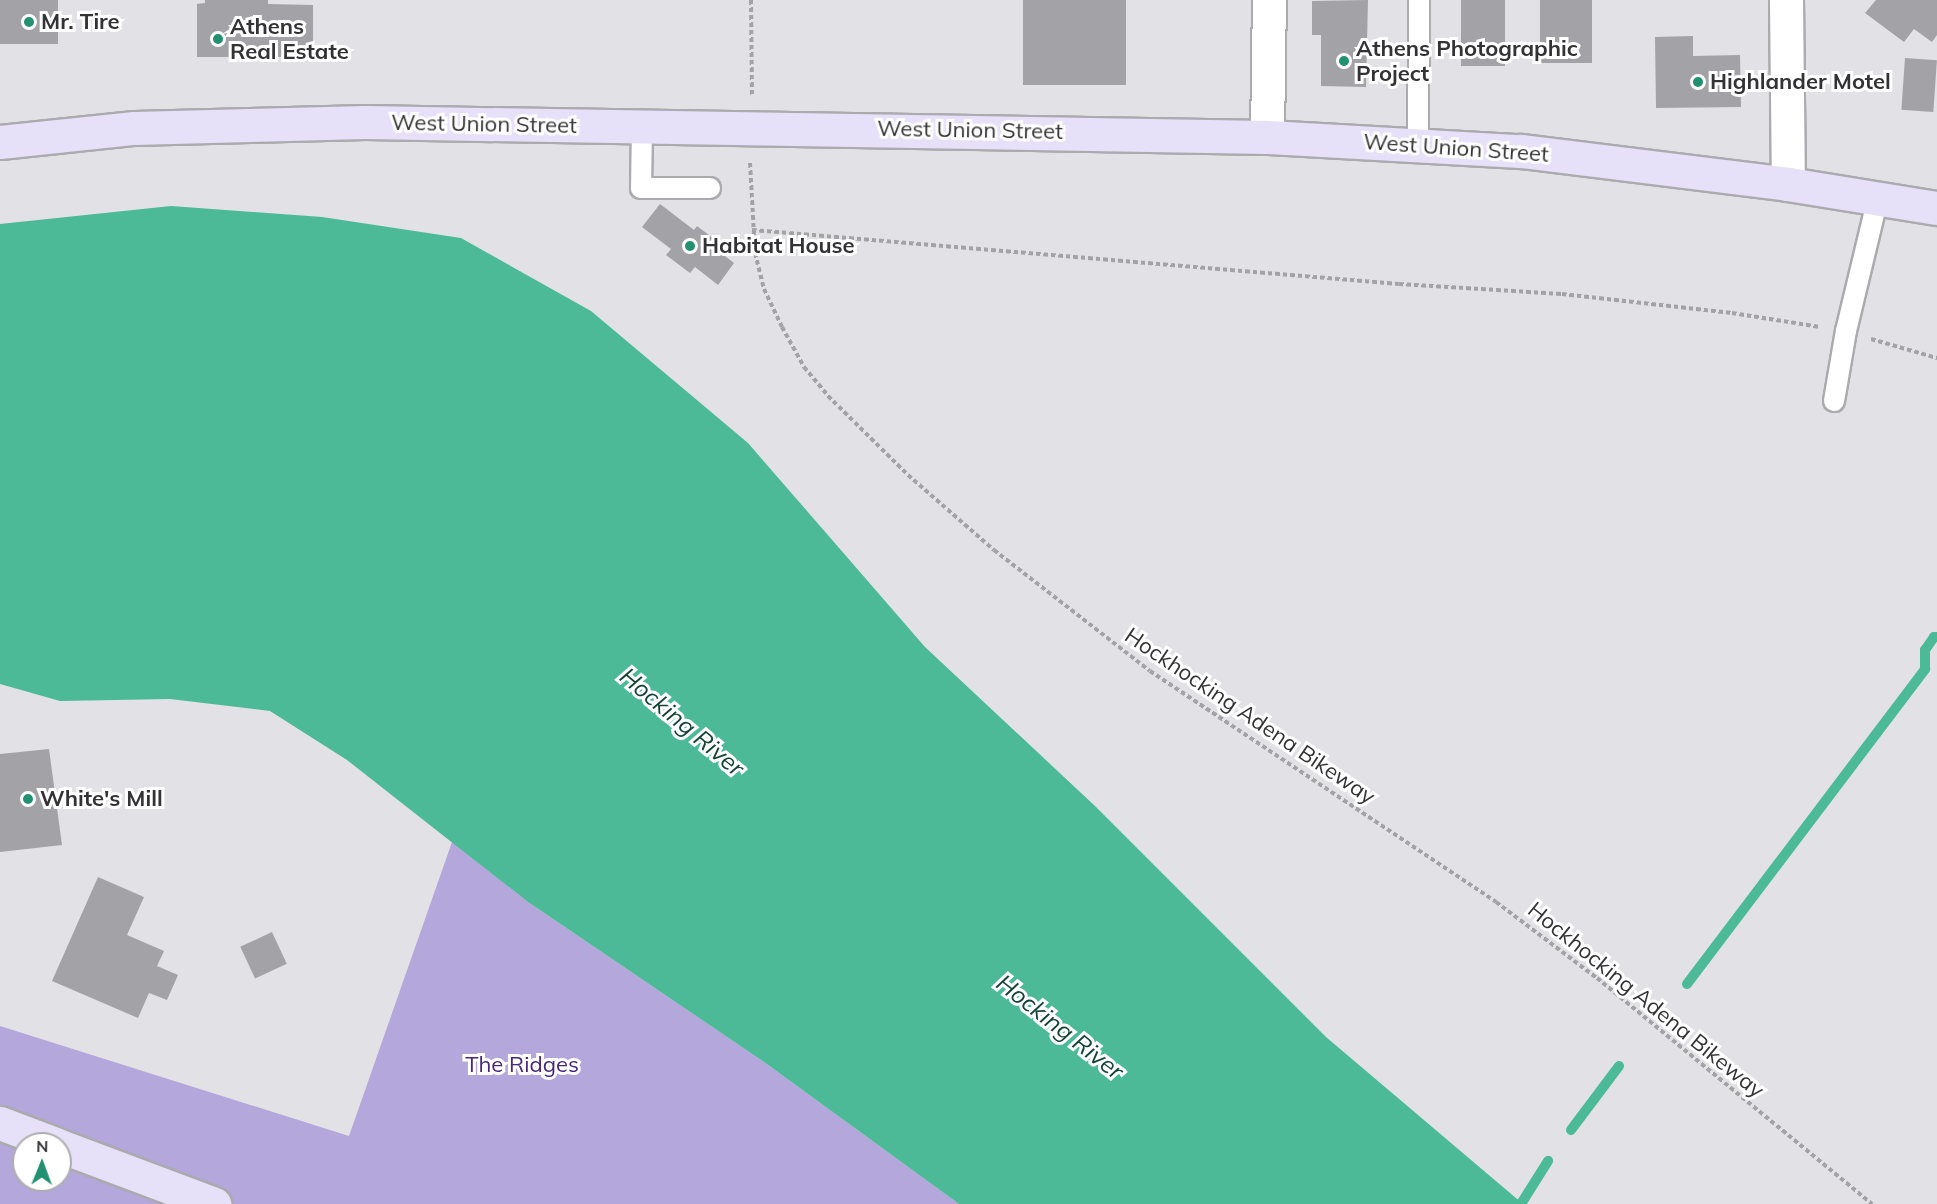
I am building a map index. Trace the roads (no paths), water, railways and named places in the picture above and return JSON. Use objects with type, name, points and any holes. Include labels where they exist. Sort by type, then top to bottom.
[{"type":"main road","name":"West Union Street","points":[[0,142],[134,128],[365,122],[1267,137],[1521,151],[1788,183],[1937,208]]},
{"type":"main road","points":[[0,1124],[22,1132]]},
{"type":"main road","points":[[72,1151],[214,1204]]},
{"type":"street","points":[[1267,137],[1269,0]]},
{"type":"street","points":[[1786,0],[1788,183]]},
{"type":"lane","points":[[1418,144],[1419,0]]},
{"type":"lane","points":[[642,126],[641,188],[710,188]]},
{"type":"lane","points":[[1834,401],[1846,331],[1878,198]]},
{"type":"water","name":"Hocking River","points":[[171,206],[322,217],[461,238],[591,311],[748,443],[925,647],[1095,806],[1326,1037],[1523,1204],[959,1204],[764,1062],[528,902],[347,760],[270,711],[170,699],[60,701],[0,684],[0,224]]},
{"type":"waterway","points":[[1687,984],[1925,669],[1925,650],[1934,637],[1937,637]]},
{"type":"waterway","points":[[1571,1130],[1619,1066]]},
{"type":"waterway","points":[[1521,1204],[1548,1161]]},
{"type":"place","name":"Mr. Tire","points":[[29,22]]},
{"type":"place","name":"Athens Real Estate","points":[[218,39]]},
{"type":"place","name":"Athens Photographic Project","points":[[1344,61]]},
{"type":"place","name":"Highlander Motel","points":[[1698,82]]},
{"type":"place","name":"Habitat House","points":[[690,246]]},
{"type":"place","name":"White's Mill","points":[[28,799]]},
{"type":"park label","name":"The Ridges","points":[[522,1065]]}]
